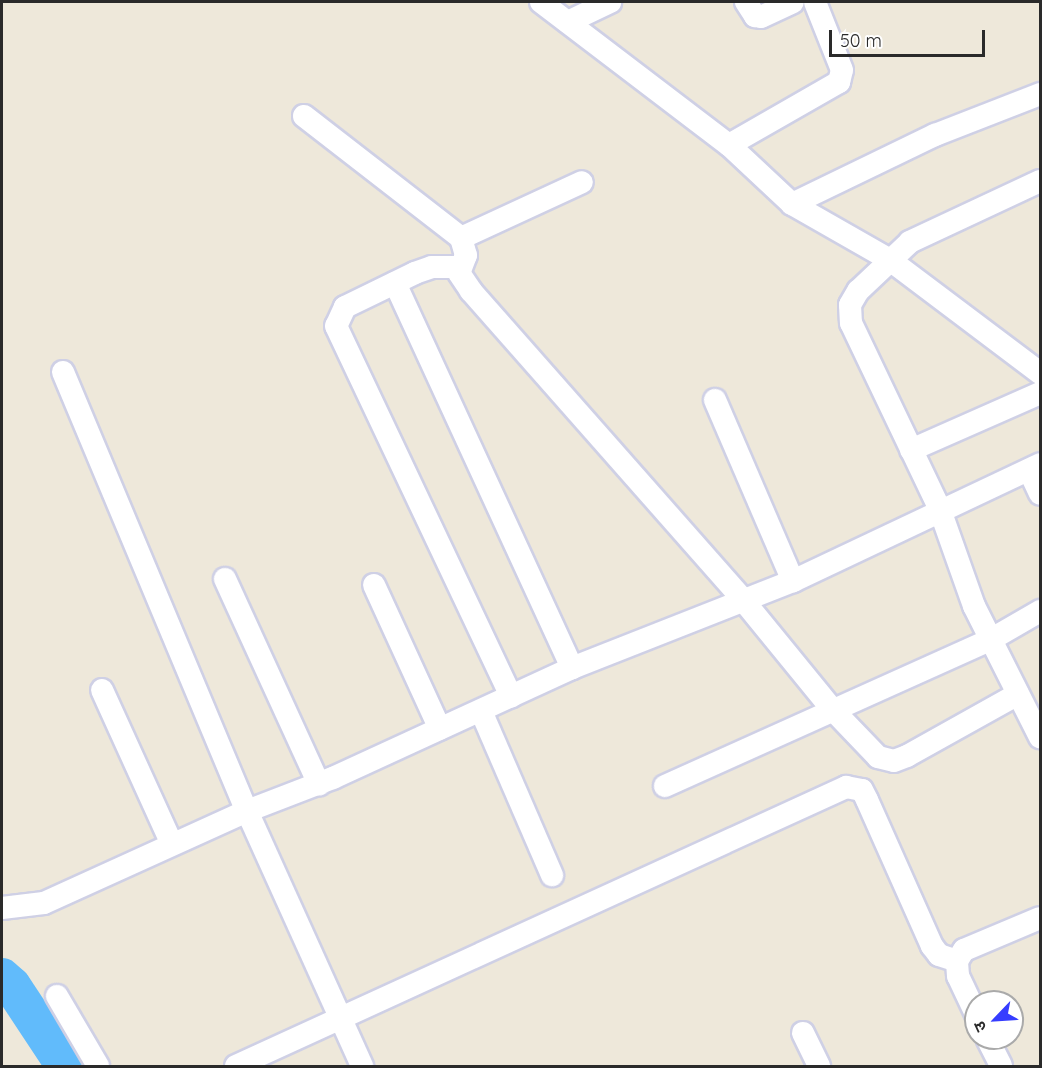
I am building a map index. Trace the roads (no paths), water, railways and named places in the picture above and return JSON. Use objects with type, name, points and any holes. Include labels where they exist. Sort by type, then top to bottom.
[{"type":"street","points":[[541,2],[729,145],[792,204],[890,260],[1041,373]]},
{"type":"street","points":[[568,22],[610,2]]},
{"type":"street","points":[[746,2],[755,16],[761,16],[793,2]]},
{"type":"street","points":[[729,145],[839,82],[842,70],[815,2]]},
{"type":"street","points":[[792,204],[935,135],[1041,94]]},
{"type":"street","points":[[304,116],[461,238],[466,255],[460,267],[461,279],[742,600],[832,709],[878,757],[894,761],[1018,694]]},
{"type":"street","points":[[1039,731],[990,640],[940,510],[850,323],[850,305],[858,291],[910,242],[1041,181]]},
{"type":"street","points":[[461,238],[582,182]]},
{"type":"street","points":[[460,267],[432,267],[395,283],[345,308],[336,326],[511,697]]},
{"type":"street","points":[[395,283],[572,668]]},
{"type":"street","points":[[63,372],[248,811],[362,1066]]},
{"type":"street","points":[[911,450],[1041,393]]},
{"type":"street","points":[[715,400],[793,581]]},
{"type":"street","points":[[2,908],[44,903],[248,811],[319,784],[572,668],[793,581],[1035,467],[1041,494]]},
{"type":"street","points":[[225,579],[319,784]]},
{"type":"street","points":[[375,585],[440,729]]},
{"type":"street","points":[[665,786],[832,709],[990,640],[1041,611]]},
{"type":"street","points":[[102,690],[172,844]]},
{"type":"street","points":[[481,711],[552,875]]},
{"type":"street","points":[[236,1066],[341,1020],[587,903],[854,786],[862,790],[867,800],[932,946],[939,955],[957,960]]},
{"type":"street","points":[[965,990],[958,976],[957,960],[964,950],[1041,918]]},
{"type":"street","points":[[57,996],[98,1066]]},
{"type":"street","points":[[803,1033],[819,1066]]},
{"type":"street","points":[[993,1050],[1001,1066]]},
{"type":"waterway","points":[[2,977],[12,986],[65,1066]]}]
